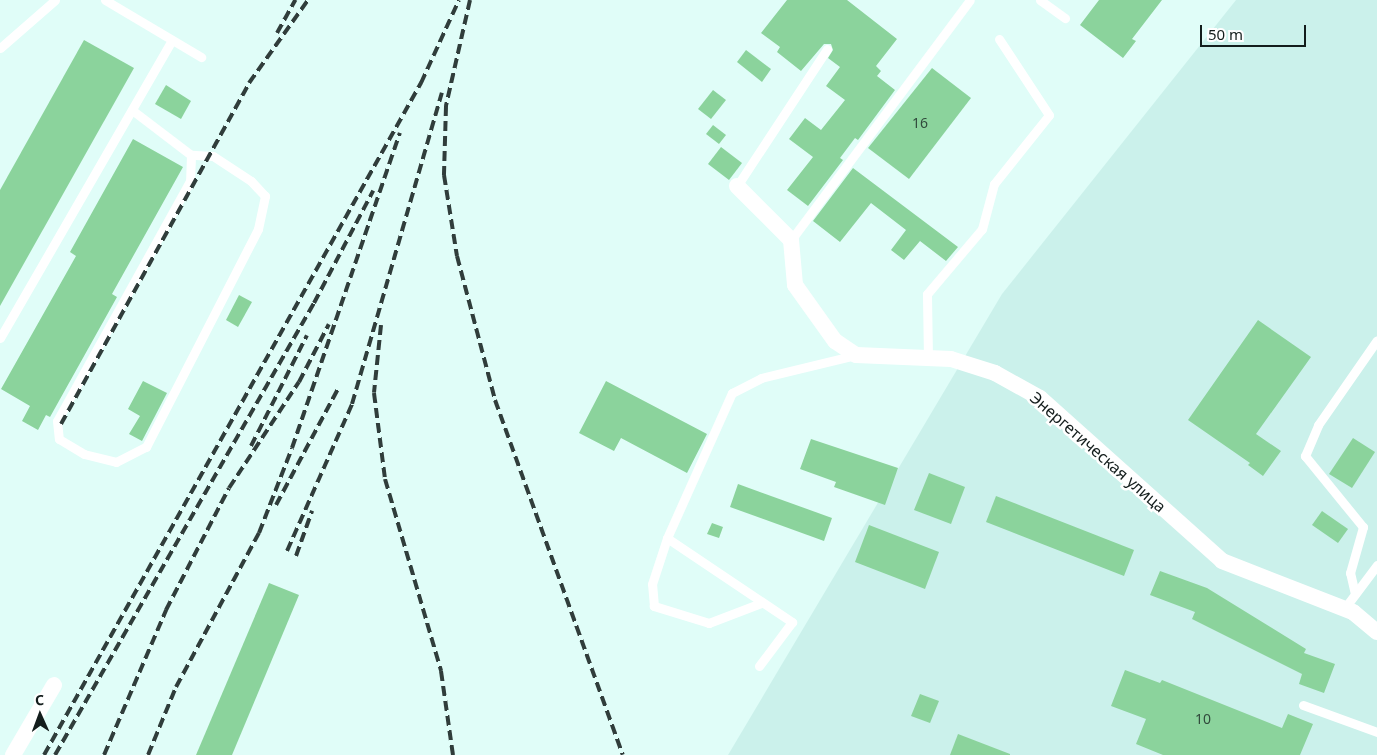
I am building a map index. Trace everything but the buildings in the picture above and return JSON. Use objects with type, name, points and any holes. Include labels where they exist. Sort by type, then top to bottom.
[{"type":"street","points":[[737,186],[791,240],[795,285],[835,340],[856,355]]},
{"type":"street","name":"Энергетическая улица","points":[[856,355],[951,359],[995,373],[1040,398],[1222,561],[1353,612],[1377,632]]},
{"type":"street","points":[[13,755],[54,685]]},
{"type":"lane","points":[[0,48],[55,0]]},
{"type":"lane","points":[[106,0],[201,57]]},
{"type":"lane","points":[[791,240],[970,0]]},
{"type":"lane","points":[[1040,0],[1065,18]]},
{"type":"lane","points":[[928,359],[927,294],[982,229],[994,184],[1049,115],[999,38]]},
{"type":"lane","points":[[0,338],[172,40]]},
{"type":"lane","points":[[737,186],[827,49]]},
{"type":"lane","points":[[132,110],[191,156],[213,156],[251,181],[264,196],[258,229],[146,448],[116,462],[84,454],[59,439],[56,421],[190,181],[191,156]]},
{"type":"lane","points":[[1355,594],[1350,573],[1363,528],[1305,456],[1318,425],[1377,340]]},
{"type":"lane","points":[[761,603],[709,623],[654,606],[652,584],[667,538],[732,393],[761,378],[856,355]]},
{"type":"lane","points":[[667,538],[761,603],[792,622],[759,666]]},
{"type":"lane","points":[[1344,609],[1377,564]]},
{"type":"lane","points":[[1303,705],[1377,732]]},
{"type":"shaded area","points":[[1236,0],[1377,0],[1377,755],[728,755],[1002,294]]},
{"type":"railway","points":[[277,33],[295,0]]},
{"type":"railway","points":[[61,424],[249,83],[308,0]]},
{"type":"railway","points":[[44,755],[421,83],[459,0]]},
{"type":"railway","points":[[470,0],[446,106],[444,175],[457,256],[495,400],[623,755]]},
{"type":"railway","points":[[287,551],[352,404],[442,93]]},
{"type":"railway","points":[[148,755],[176,687],[259,533],[292,448],[400,133]]},
{"type":"railway","points":[[55,755],[314,303],[373,191]]},
{"type":"railway","points":[[104,755],[166,610],[229,488],[299,382],[329,324]]},
{"type":"railway","points":[[381,325],[374,393],[385,479],[441,671],[453,755]]},
{"type":"railway","points":[[251,446],[307,335]]},
{"type":"railway","points":[[276,505],[339,387]]},
{"type":"railway","points":[[296,556],[312,511]]}]
